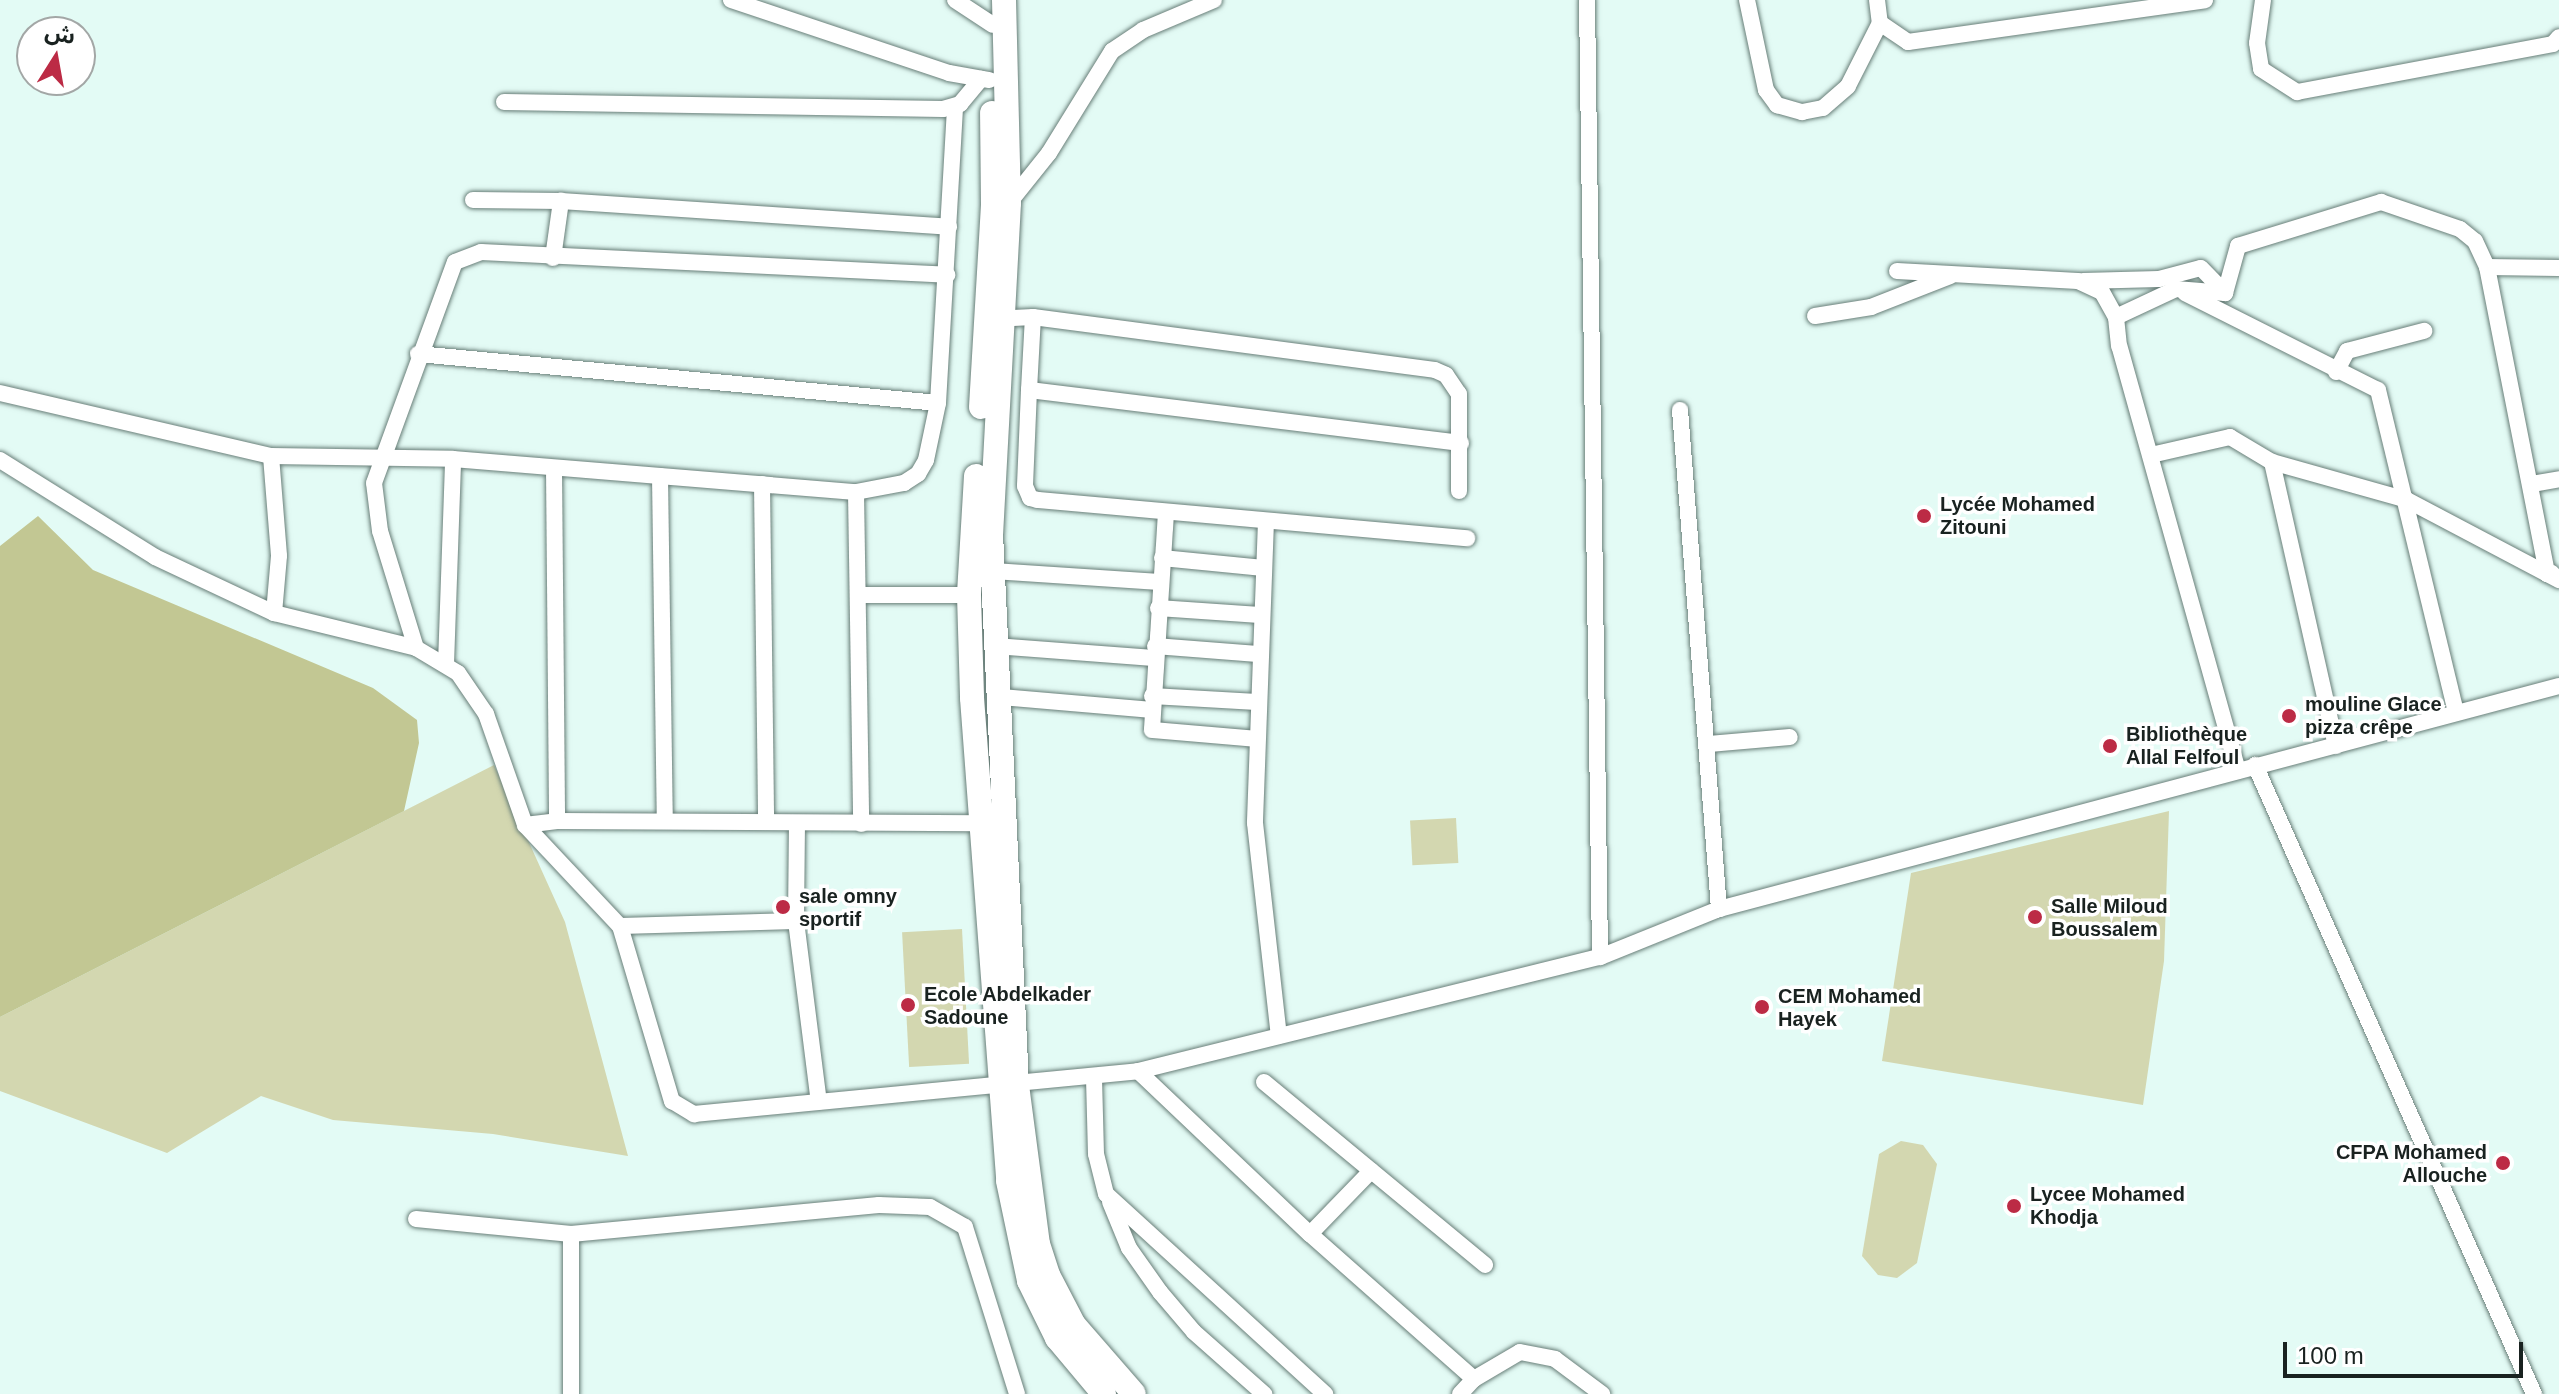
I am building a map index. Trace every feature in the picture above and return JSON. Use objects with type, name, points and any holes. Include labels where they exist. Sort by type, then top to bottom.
[{"type":"main road","points":[[993,0],[993,571],[995,646],[1001,697],[1008,1181],[1029,1281],[1057,1338],[1104,1394]]},
{"type":"main road","points":[[1004,0],[993,80],[1009,203],[969,595],[981,823],[1008,1086],[1038,1244],[1048,1275],[1074,1325],[1134,1394]]},
{"type":"street","points":[[731,0],[993,80]]},
{"type":"street","points":[[955,0],[993,25]]},
{"type":"street","points":[[1009,203],[1049,153],[1112,51],[1143,30],[1214,0]]},
{"type":"street","points":[[1587,0],[1600,957]]},
{"type":"street","points":[[1747,0],[1766,90],[1777,105],[1802,112],[1823,108],[1848,86],[1880,23],[1877,0]]},
{"type":"street","points":[[1880,23],[1908,42],[2205,0]]},
{"type":"street","points":[[2263,0],[2257,43],[2261,69],[2297,92],[2553,44],[2559,37]]},
{"type":"street","points":[[504,102],[955,107],[993,80]]},
{"type":"street","points":[[0,393],[271,456],[453,459],[856,492],[904,483],[918,474],[932,442],[938,403],[955,107]]},
{"type":"street","points":[[473,200],[561,201],[949,227]]},
{"type":"street","points":[[553,258],[561,201]]},
{"type":"street","points":[[2225,293],[2238,246],[2381,202],[2460,229],[2475,241],[2487,267],[2532,484],[2555,575]]},
{"type":"street","points":[[416,648],[374,502],[376,471],[455,262],[481,252],[553,258],[947,275]]},
{"type":"street","points":[[2487,267],[2559,268]]},
{"type":"street","points":[[1897,271],[2078,281],[2159,279],[2201,268],[2225,293]]},
{"type":"street","points":[[1815,316],[1871,307],[1955,274]]},
{"type":"street","points":[[2078,281],[2102,292],[2116,317],[2119,346],[2238,771]]},
{"type":"street","points":[[2116,317],[2176,289],[2225,293]]},
{"type":"street","points":[[2176,289],[2336,372],[2378,390],[2456,713]]},
{"type":"street","points":[[1033,317],[1025,486],[1030,498],[1166,513],[1467,538]]},
{"type":"street","points":[[995,318],[1033,317],[1435,370],[1446,375],[1459,394],[1459,491]]},
{"type":"street","points":[[2336,372],[2347,351],[2424,331]]},
{"type":"street","points":[[418,354],[938,403]]},
{"type":"street","points":[[1029,390],[1461,443]]},
{"type":"street","points":[[1680,410],[1692,606],[1709,744],[1719,909]]},
{"type":"street","points":[[2151,455],[2230,437],[2272,462],[2404,499],[2555,575]]},
{"type":"street","points":[[271,456],[279,556],[274,613]]},
{"type":"street","points":[[446,664],[453,459]]},
{"type":"street","points":[[0,460],[155,557],[274,613],[416,648],[446,664],[468,685],[486,714],[525,825],[620,926],[668,1090],[680,1108],[709,1115],[819,1102],[1094,1078],[1138,1071],[1600,957],[1719,909],[2559,686]]},
{"type":"street","points":[[2272,462],[2336,746]]},
{"type":"street","points":[[554,468],[557,821]]},
{"type":"street","points":[[660,476],[665,821]]},
{"type":"street","points":[[2532,484],[2559,479]]},
{"type":"street","points":[[762,484],[766,822]]},
{"type":"street","points":[[856,492],[861,824]]},
{"type":"street","points":[[1166,513],[1151,725],[1157,732],[1256,739]]},
{"type":"street","points":[[1266,521],[1258,654],[1255,823],[1279,1036]]},
{"type":"street","points":[[1162,558],[1264,568]]},
{"type":"street","points":[[993,571],[1160,582]]},
{"type":"street","points":[[858,595],[969,595]]},
{"type":"street","points":[[1158,608],[1260,615]]},
{"type":"street","points":[[995,646],[1258,654]]},
{"type":"street","points":[[1001,697],[1152,703],[1257,702]]},
{"type":"street","points":[[1709,744],[1790,737]]},
{"type":"street","points":[[2255,765],[2534,1394]]},
{"type":"street","points":[[525,825],[557,821],[981,823]]},
{"type":"street","points":[[797,823],[796,921],[819,1102]]},
{"type":"street","points":[[620,926],[796,921]]},
{"type":"street","points":[[1138,1071],[1310,1234],[1474,1379]]},
{"type":"street","points":[[1094,1078],[1096,1154],[1106,1194],[1129,1248],[1160,1292],[1194,1332],[1264,1394]]},
{"type":"street","points":[[1264,1082],[1485,1265]]},
{"type":"street","points":[[1310,1234],[1371,1171]]},
{"type":"street","points":[[1106,1194],[1325,1394]]},
{"type":"street","points":[[416,1219],[571,1234],[879,1205],[930,1207],[951,1214],[965,1227],[1017,1394]]},
{"type":"street","points":[[571,1234],[571,1394]]},
{"type":"street","points":[[1460,1394],[1474,1379],[1520,1352],[1555,1359],[1602,1394]]},
{"type":"green space","points":[[38,516],[93,570],[373,688],[417,720],[419,743],[404,811],[0,1017],[0,546]]},
{"type":"green space","points":[[494,765],[565,922],[628,1156],[493,1134],[333,1120],[261,1096],[167,1153],[0,1091],[0,1017]]},
{"type":"green space","name":"Salle Miloud Boussalem","points":[[2169,811],[2164,961],[2143,1105],[1882,1061],[1911,873]]},
{"type":"green space","points":[[1456,818],[1458,863],[1412,865],[1410,820]]},
{"type":"green space","points":[[962,929],[969,1064],[909,1067],[902,932]]},
{"type":"green space","points":[[1901,1141],[1923,1145],[1937,1164],[1917,1263],[1897,1278],[1878,1275],[1862,1256],[1879,1154]]},
{"type":"place","name":"Lycée Mohamed Zitouni","points":[[1924,516]]},
{"type":"place","name":"mouline Glace pizza crêpe","points":[[2289,716]]},
{"type":"place","name":"Bibliothèque Allal Felfoul","points":[[2110,746]]},
{"type":"place","name":"sale omny sportif","points":[[783,907]]},
{"type":"place","name":"Salle Miloud Boussalem","points":[[2035,917]]},
{"type":"place","name":"Ecole Abdelkader Sadoune","points":[[908,1005]]},
{"type":"place","name":"CEM Mohamed Hayek","points":[[1762,1007]]},
{"type":"place","name":"CFPA Mohamed Allouche","points":[[2503,1163]]},
{"type":"place","name":"Lycee Mohamed Khodja","points":[[2014,1206]]}]
